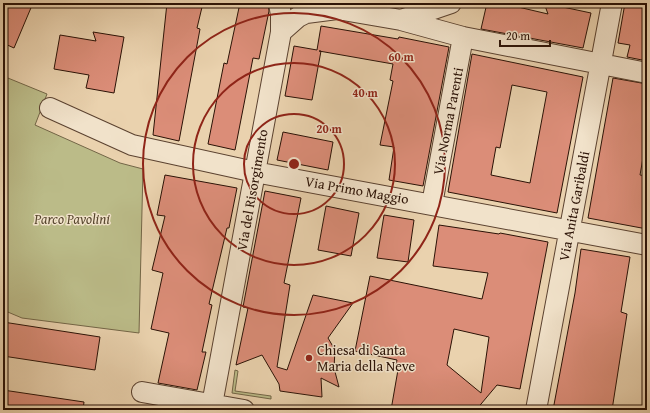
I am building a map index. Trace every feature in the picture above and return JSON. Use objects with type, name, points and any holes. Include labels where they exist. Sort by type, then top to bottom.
[{"type":"street","name":"Via del Risorgimento","points":[[212,407],[281,32],[279,3]]},
{"type":"street","points":[[401,20],[451,3]]},
{"type":"street","name":"Via Anita Garibaldi","points":[[536,410],[612,3]]},
{"type":"street","points":[[281,32],[298,16],[331,6],[401,20],[463,37],[647,73]]},
{"type":"street","name":"Via Norma Parenti","points":[[432,204],[463,37]]},
{"type":"street","name":"Via Primo Maggio","points":[[50,108],[132,145],[255,172],[647,245]]},
{"type":"street","points":[[142,392],[212,407],[244,410]]},
{"type":"green space","name":"Parco Pavolini","points":[[3,76],[47,94],[35,125],[120,163],[143,169],[139,333],[22,318],[3,310]]},
{"type":"green space","points":[[235,370],[238,371],[235,391],[271,396],[271,399],[232,393]]},
{"type":"building","points":[[3,3],[33,3],[14,48],[3,43]]},
{"type":"building","points":[[167,3],[203,3],[197,28],[200,29],[179,141],[153,135]]},
{"type":"building","points":[[240,3],[268,3],[269,11],[259,59],[253,58],[235,150],[208,144],[224,63],[227,64]]},
{"type":"building","points":[[487,3],[501,3],[548,14],[544,3],[591,13],[583,48],[481,29]]},
{"type":"building","points":[[625,3],[647,3],[647,61],[627,57],[630,45],[618,43]]},
{"type":"building","points":[[321,26],[398,39],[399,37],[449,47],[423,186],[389,180],[394,147],[380,145],[393,81],[390,80],[393,64],[321,51],[312,100],[285,96],[294,46],[317,50]]},
{"type":"building","points":[[93,32],[124,37],[114,93],[86,88],[89,75],[54,69],[60,35],[96,41]]},
{"type":"building","points":[[472,54],[583,77],[557,213],[448,192]],"holes":[[[512,85],[547,92],[530,183],[491,175],[496,147],[500,148]]]},
{"type":"building","points":[[613,78],[647,84],[647,135],[640,175],[647,176],[647,229],[588,218]]},
{"type":"building","points":[[283,132],[333,142],[328,170],[277,160]]},
{"type":"building","points":[[165,175],[237,188],[229,228],[227,228],[209,304],[212,305],[202,352],[206,352],[197,390],[158,383],[169,333],[151,329],[163,273],[152,270],[165,216],[157,215]]},
{"type":"building","points":[[265,191],[301,198],[284,283],[290,285],[277,367],[287,370],[313,295],[353,303],[328,338],[335,350],[334,368],[339,387],[321,378],[322,397],[280,391],[279,384],[262,355],[236,365],[248,308],[243,307]]},
{"type":"building","points":[[326,206],[359,213],[351,256],[318,250]]},
{"type":"building","points":[[384,215],[414,220],[408,262],[377,258]]},
{"type":"building","points":[[439,225],[500,233],[548,242],[520,389],[497,385],[476,410],[391,410],[399,364],[396,364],[397,360],[355,351],[370,276],[482,299],[488,273],[433,266]],"holes":[[[454,329],[489,337],[481,393],[447,365]]]},
{"type":"building","points":[[581,249],[630,257],[621,312],[627,314],[612,410],[553,410],[575,293]]},
{"type":"building","points":[[3,322],[100,337],[95,370],[3,356]]},
{"type":"building","points":[[3,390],[84,402],[83,410],[3,410]]},
{"type":"place","name":"Chiesa di Santa Maria della Neve","points":[[309,358]]}]
